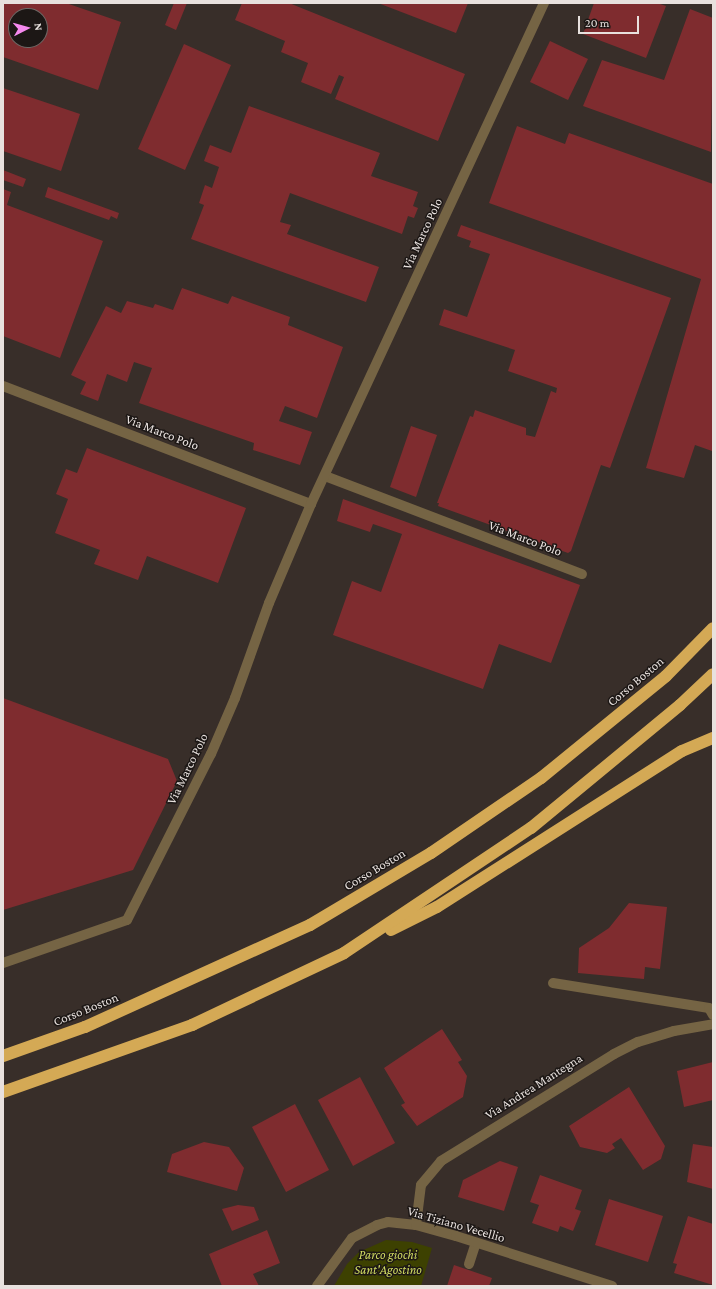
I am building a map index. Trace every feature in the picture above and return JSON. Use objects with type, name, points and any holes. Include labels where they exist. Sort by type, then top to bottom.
[{"type":"highway","name":"Corso Boston","points":[[3,1055],[16,1052],[84,1027],[149,999],[310,925],[431,853],[542,778],[666,676],[713,628]]},
{"type":"highway","points":[[344,953],[532,828],[680,705],[713,674]]},
{"type":"highway","points":[[3,1092],[192,1026],[437,907],[682,751],[713,738]]},
{"type":"street","name":"Via Marco Polo","points":[[3,963],[127,920],[211,754],[238,691],[269,603],[312,504],[544,3]]},
{"type":"street","name":"Via Marco Polo","points":[[3,386],[312,504]]},
{"type":"street","name":"Via Marco Polo","points":[[325,476],[582,574]]},
{"type":"street","points":[[553,983],[709,1008],[713,1015]]},
{"type":"street","name":"Via Andrea Mantegna","points":[[416,1226],[421,1185],[441,1161],[614,1054],[638,1042],[674,1031],[713,1024]]},
{"type":"street","name":"Via Tiziano Vecellio","points":[[317,1286],[352,1238],[377,1225],[388,1222],[416,1226],[476,1243],[612,1286]]},
{"type":"street","points":[[469,1264],[476,1243]]},
{"type":"green space","name":"Parco giochi Sant'Agostino","points":[[386,1240],[412,1242],[432,1248],[421,1286],[334,1286],[347,1264],[359,1252]]},
{"type":"building","points":[[3,3],[66,3],[121,22],[98,90],[3,57]]},
{"type":"building","points":[[174,3],[187,3],[176,30],[165,25]]},
{"type":"building","points":[[242,3],[289,3],[465,74],[438,141],[335,99],[344,77],[339,75],[331,94],[301,82],[308,63],[281,52],[285,41],[235,20]]},
{"type":"building","points":[[378,3],[468,3],[456,33]]},
{"type":"building","points":[[594,3],[657,3],[666,6],[646,58],[583,34]]},
{"type":"building","points":[[690,9],[713,18],[711,152],[583,106],[602,60],[664,80]]},
{"type":"building","points":[[550,41],[588,59],[568,100],[530,82]]},
{"type":"building","points":[[184,44],[231,65],[185,170],[138,149]]},
{"type":"building","points":[[3,88],[80,114],[61,171],[3,151]]},
{"type":"building","points":[[249,106],[380,153],[371,176],[418,192],[413,206],[418,208],[414,218],[408,216],[402,234],[290,193],[280,222],[291,225],[287,234],[379,267],[366,302],[191,239],[204,205],[199,203],[205,185],[212,188],[219,167],[204,161],[210,145],[231,153]]},
{"type":"building","points":[[517,126],[565,144],[569,133],[713,184],[713,448],[712,451],[695,445],[684,478],[646,468],[701,279],[489,203]]},
{"type":"building","points":[[3,170],[26,179],[23,187],[3,180]]},
{"type":"building","points":[[48,187],[119,213],[117,219],[111,216],[109,220],[45,197]]},
{"type":"building","points":[[3,189],[11,192],[7,205],[103,241],[60,358],[3,336]]},
{"type":"building","points":[[461,225],[671,298],[610,468],[601,465],[571,551],[568,553],[438,506],[439,503],[437,503],[470,416],[473,417],[475,410],[526,428],[526,435],[535,437],[551,391],[556,393],[557,388],[508,371],[515,350],[439,325],[444,309],[467,317],[490,254],[469,247],[471,241],[457,236]]},
{"type":"building","points":[[182,288],[228,304],[232,296],[290,317],[288,325],[343,347],[317,418],[285,406],[279,421],[312,432],[300,465],[253,450],[254,443],[139,403],[152,368],[134,362],[127,382],[107,374],[98,401],[80,394],[86,382],[71,375],[106,306],[121,313],[127,301],[153,308],[155,304],[173,310]]},
{"type":"building","points":[[411,426],[437,435],[416,497],[390,487]]},
{"type":"building","points":[[87,448],[246,508],[218,583],[147,556],[138,580],[94,564],[100,550],[55,533],[68,499],[56,494],[66,469],[77,473]]},
{"type":"building","points":[[343,499],[580,585],[551,663],[499,644],[483,689],[333,635],[352,581],[381,592],[402,534],[373,524],[370,532],[337,521]]},
{"type":"building","points":[[3,698],[168,759],[177,781],[133,870],[3,910]]},
{"type":"building","points":[[629,903],[667,907],[660,969],[645,967],[644,979],[578,973],[579,948],[609,928]]},
{"type":"building","points":[[442,1029],[462,1060],[458,1062],[467,1076],[463,1097],[417,1126],[401,1105],[405,1103],[384,1068]]},
{"type":"building","points":[[713,1062],[713,1100],[684,1107],[677,1071]]},
{"type":"building","points":[[360,1077],[395,1143],[353,1166],[318,1100]]},
{"type":"building","points":[[629,1087],[665,1146],[661,1159],[643,1170],[621,1138],[612,1144],[615,1148],[607,1153],[580,1147],[569,1126]]},
{"type":"building","points":[[295,1104],[329,1170],[286,1192],[252,1127]]},
{"type":"building","points":[[204,1142],[229,1147],[244,1168],[237,1191],[167,1172],[172,1154]]},
{"type":"building","points":[[693,1144],[713,1147],[713,1189],[687,1182]]},
{"type":"building","points":[[500,1161],[518,1167],[504,1211],[458,1197],[463,1180]]},
{"type":"building","points":[[540,1175],[582,1190],[575,1209],[581,1211],[573,1231],[560,1226],[558,1232],[532,1223],[539,1205],[530,1202]]},
{"type":"building","points":[[609,1199],[663,1216],[648,1262],[595,1245]]},
{"type":"building","points":[[238,1205],[254,1207],[259,1220],[232,1231],[222,1209]]},
{"type":"building","points":[[688,1216],[713,1224],[713,1285],[674,1273],[677,1264],[673,1263]]},
{"type":"building","points":[[267,1230],[280,1263],[253,1274],[259,1286],[222,1286],[209,1254]]},
{"type":"building","points":[[454,1265],[492,1278],[489,1286],[447,1286]]}]
